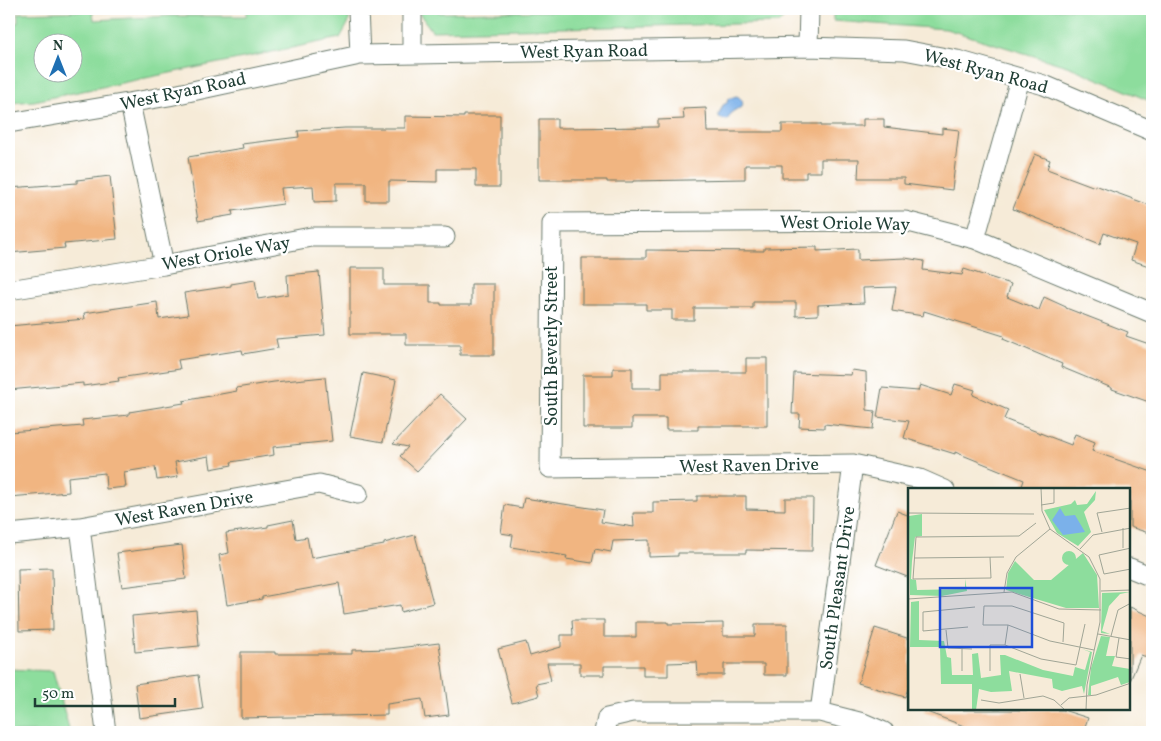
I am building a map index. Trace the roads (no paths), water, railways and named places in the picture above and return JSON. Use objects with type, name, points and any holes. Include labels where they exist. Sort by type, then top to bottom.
[{"type":"street","points":[[358,9],[360,55]]},
{"type":"street","points":[[412,9],[412,54]]},
{"type":"street","points":[[808,48],[809,9]]},
{"type":"street","name":"West Ryan Road","points":[[9,123],[130,103],[360,55],[808,48],[904,50],[958,60],[1044,85],[1152,131]]},
{"type":"street","points":[[975,239],[1020,79]]},
{"type":"street","points":[[130,103],[164,265]]},
{"type":"street","name":"West Oriole Way","points":[[552,223],[905,221],[975,239],[1152,312]]},
{"type":"street","name":"South Beverly Street","points":[[550,468],[552,223]]},
{"type":"street","name":"West Oriole Way","points":[[9,290],[164,265],[311,237],[444,237]]},
{"type":"street","name":"West Raven Drive","points":[[550,468],[854,464],[920,479],[940,488]]},
{"type":"street","name":"South Pleasant Drive","points":[[820,712],[854,464]]},
{"type":"street","name":"West Raven Drive","points":[[9,534],[80,527],[319,484],[358,494]]},
{"type":"street","points":[[80,527],[106,732]]},
{"type":"street","points":[[1131,568],[1152,578]]},
{"type":"street","points":[[605,725],[633,712],[820,712],[863,723],[884,732]]},
{"type":"water","points":[[736,96],[742,100],[742,107],[733,111],[727,120],[719,118],[723,105],[727,103],[728,99]]}]
